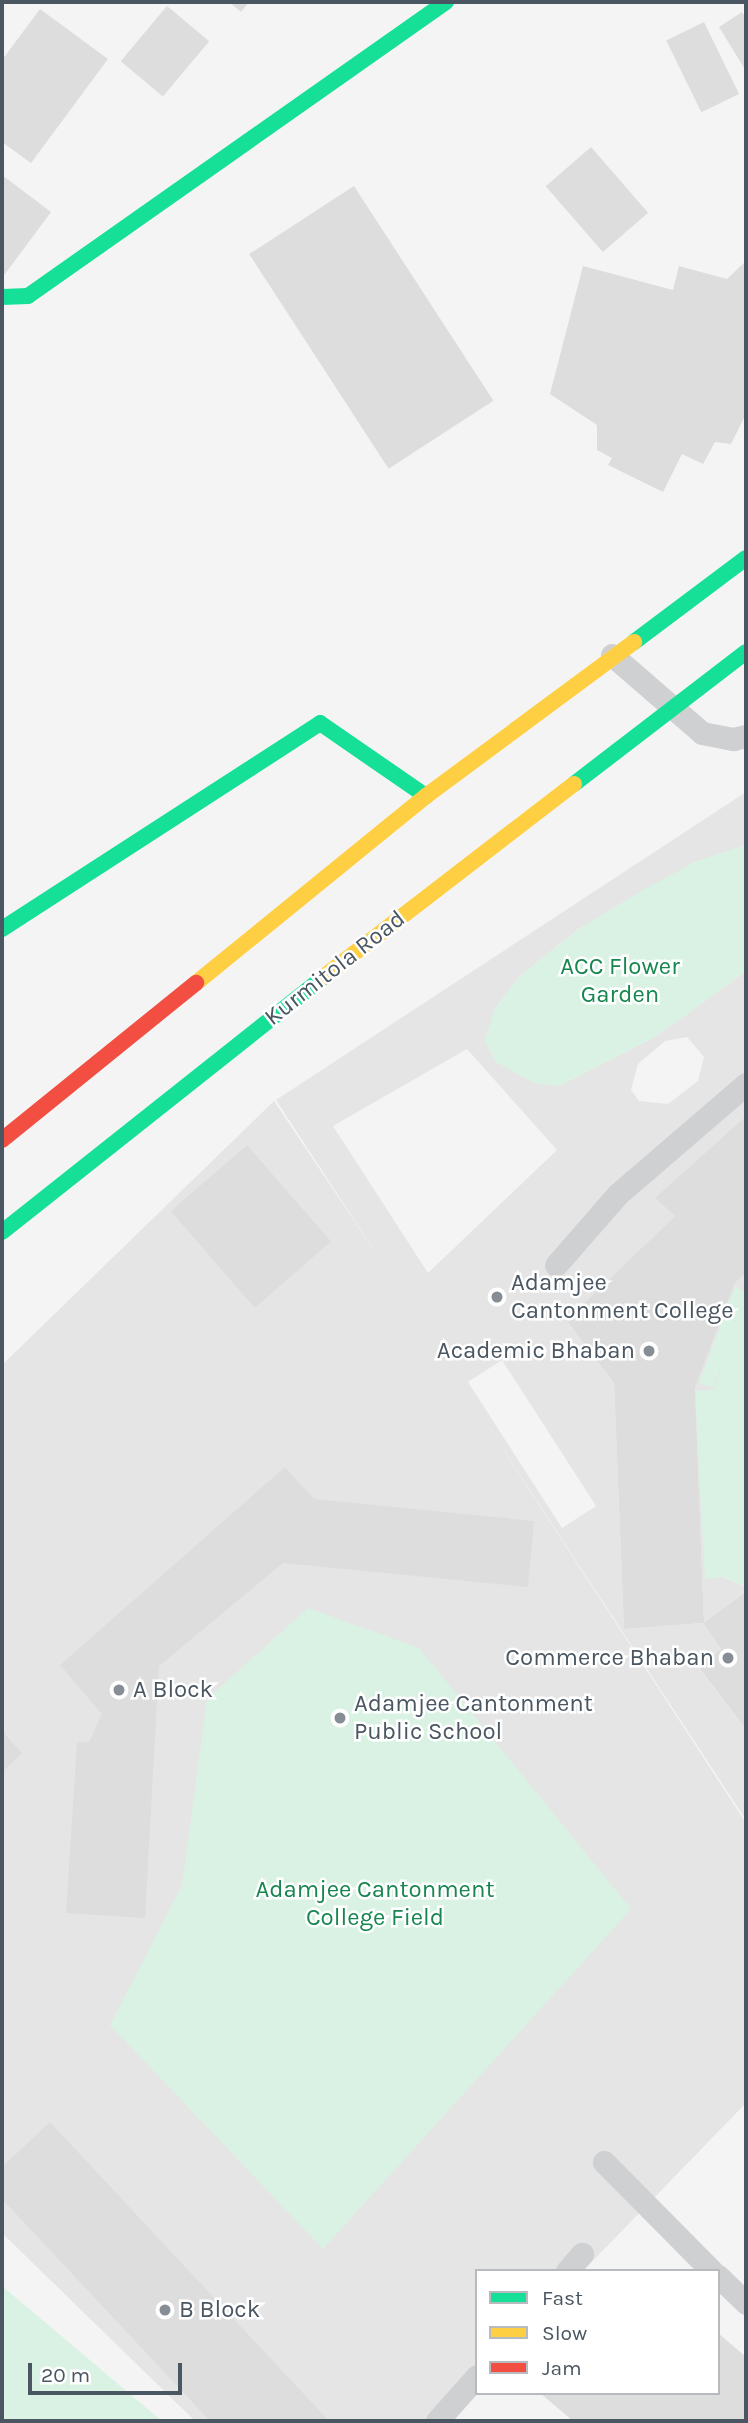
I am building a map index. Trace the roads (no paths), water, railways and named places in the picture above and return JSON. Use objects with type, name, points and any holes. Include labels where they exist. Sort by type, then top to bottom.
[{"type":"main road","points":[[2,297],[28,296],[446,2]]},
{"type":"main road","points":[[2,1140],[426,796],[612,655],[746,558]]},
{"type":"main road","name":"Kurmitola Road","points":[[2,1232],[746,652]]},
{"type":"main road","points":[[2,929],[320,723],[426,796]]},
{"type":"lane","points":[[612,655],[702,733],[733,739],[746,736]]},
{"type":"lane","points":[[555,1265],[618,1194],[746,1084]]},
{"type":"lane","points":[[604,2162],[710,2269]]},
{"type":"lane","points":[[720,2278],[746,2303]]},
{"type":"lane","points":[[437,2421],[475,2378]]},
{"type":"place","name":"Adamjee Cantonment College","points":[[497,1297]]},
{"type":"place","name":"Academic Bhaban","points":[[649,1351]]},
{"type":"place","name":"Commerce Bhaban","points":[[728,1658]]},
{"type":"place","name":"A Block","points":[[119,1690]]},
{"type":"place","name":"Adamjee Cantonment Public School","points":[[340,1718]]},
{"type":"place","name":"B Block","points":[[165,2310]]},
{"type":"park label","name":"ACC Flower Garden","points":[[620,981]]},
{"type":"park label","name":"Adamjee Cantonment College Field","points":[[375,1904]]}]
